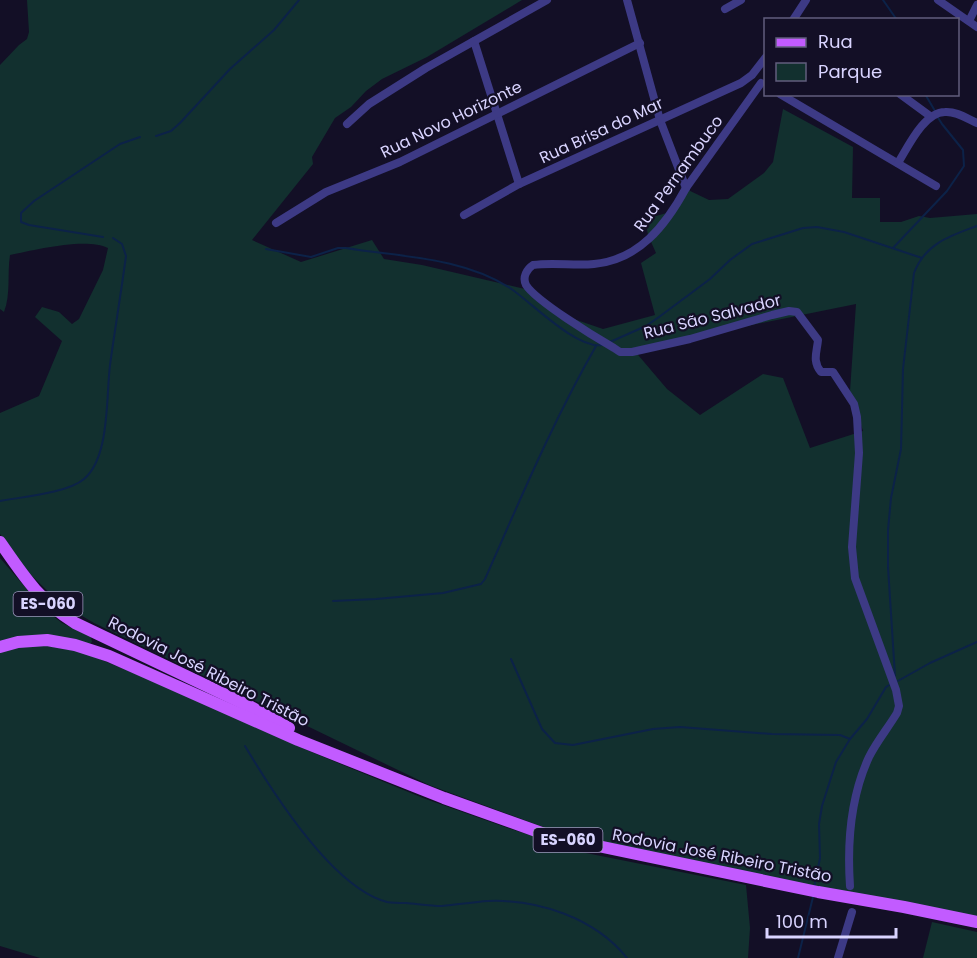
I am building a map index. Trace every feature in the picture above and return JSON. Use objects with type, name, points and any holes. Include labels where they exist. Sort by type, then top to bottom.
[{"type":"main road","name":"Rodovia José Ribeiro Tristão","points":[[0,542],[39,595],[52,608],[75,623],[251,707],[330,753]]},
{"type":"main road","name":"Rodovia José Ribeiro Tristão","points":[[0,647],[18,642],[47,640],[75,645],[109,656],[330,753],[444,798],[565,839],[818,892],[977,922]]},
{"type":"street","points":[[347,124],[369,104],[426,68],[547,0]]},
{"type":"street","points":[[627,0],[660,120],[686,188]]},
{"type":"street","points":[[725,9],[741,0]]},
{"type":"street","points":[[796,18],[806,0]]},
{"type":"street","points":[[938,0],[973,24],[977,5]]},
{"type":"street","points":[[474,41],[519,184]]},
{"type":"street","name":"Rua Novo Horizonte","points":[[276,223],[326,192],[400,162],[640,43]]},
{"type":"street","points":[[763,84],[752,75],[764,58]]},
{"type":"street","name":"Rua Brisa do Mar","points":[[464,215],[519,184],[741,83],[752,75]]},
{"type":"street","name":"Rua Pernambuco","points":[[533,265],[593,264],[610,262],[631,254],[653,236],[763,84]]},
{"type":"street","points":[[783,96],[936,186]]},
{"type":"street","points":[[903,96],[930,116]]},
{"type":"street","points":[[897,163],[930,116],[950,112],[977,123]]},
{"type":"street","name":"Rua São Salvador","points":[[533,265],[526,272],[524,279],[527,286],[550,306],[620,352],[632,352],[690,339],[772,315],[793,311],[799,313],[818,340],[815,357],[818,369],[821,372],[833,372],[854,404],[859,440],[852,547],[855,578],[891,677],[899,707],[874,748],[861,778],[850,835],[850,885]]},
{"type":"street","points":[[838,958],[852,912]]},
{"type":"green space","points":[[27,0],[522,0],[427,57],[382,79],[335,118],[312,157],[313,164],[252,240],[301,262],[372,240],[384,259],[422,265],[525,289],[565,316],[603,329],[655,315],[641,263],[656,253],[648,235],[645,219],[674,211],[686,189],[709,200],[728,199],[764,173],[773,162],[783,109],[853,147],[852,198],[880,198],[880,222],[901,222],[919,216],[930,218],[977,214],[977,919],[585,840],[546,828],[429,785],[94,623],[60,603],[31,575],[0,534],[0,413],[39,396],[62,341],[35,317],[42,307],[59,312],[72,324],[79,319],[103,270],[108,248],[98,245],[74,244],[10,255],[4,312],[0,309],[0,65],[27,39],[29,32]],"holes":[[[856,304],[850,391],[863,431],[810,448],[783,378],[763,374],[700,415],[667,389],[633,349]]]},
{"type":"green space","points":[[0,558],[44,609],[62,623],[91,637],[92,642],[88,645],[0,641]]},
{"type":"green space","points":[[36,644],[82,652],[193,697],[309,751],[423,798],[502,826],[581,852],[746,885],[750,928],[748,958],[40,958],[0,946],[0,651]]},
{"type":"green space","points":[[932,922],[977,932],[977,958],[923,958]]},
{"type":"waterway","points":[[156,136],[171,131],[180,123],[230,69],[274,30],[299,0]]},
{"type":"waterway","points":[[883,0],[896,18]]},
{"type":"waterway","points":[[926,96],[935,111]]},
{"type":"waterway","points":[[893,248],[947,191],[964,166],[963,150],[937,116]]},
{"type":"waterway","points":[[103,237],[29,225],[21,222],[21,213],[34,201],[120,144],[140,137]]},
{"type":"waterway","points":[[895,676],[888,530],[891,498],[901,449],[903,369],[914,273],[925,255],[939,242],[977,226]]},
{"type":"waterway","points":[[610,342],[646,326],[710,279],[752,244],[803,228],[817,227],[844,232],[922,258]]},
{"type":"waterway","points":[[0,501],[56,491],[77,484],[92,469],[98,456],[103,442],[110,365],[126,256],[122,244],[113,238]]},
{"type":"waterway","points":[[266,249],[311,257],[338,248],[346,248],[451,264],[472,270],[510,288],[567,332],[580,340],[602,345]]},
{"type":"waterway","points":[[333,601],[443,593],[481,584],[551,432],[596,346]]},
{"type":"waterway","points":[[896,682],[930,663],[977,642]]},
{"type":"waterway","points":[[511,659],[542,729],[555,743],[573,745],[653,729],[680,727],[772,734],[840,735],[850,739]]},
{"type":"waterway","points":[[814,888],[820,858],[819,824],[822,806],[836,762],[850,739],[867,719],[886,687],[891,684]]},
{"type":"waterway","points":[[245,746],[271,788],[306,836],[346,878],[367,893],[392,903],[442,906],[488,901],[526,903],[582,922],[599,932],[627,958]]},
{"type":"waterway","points":[[798,958],[813,897]]}]
